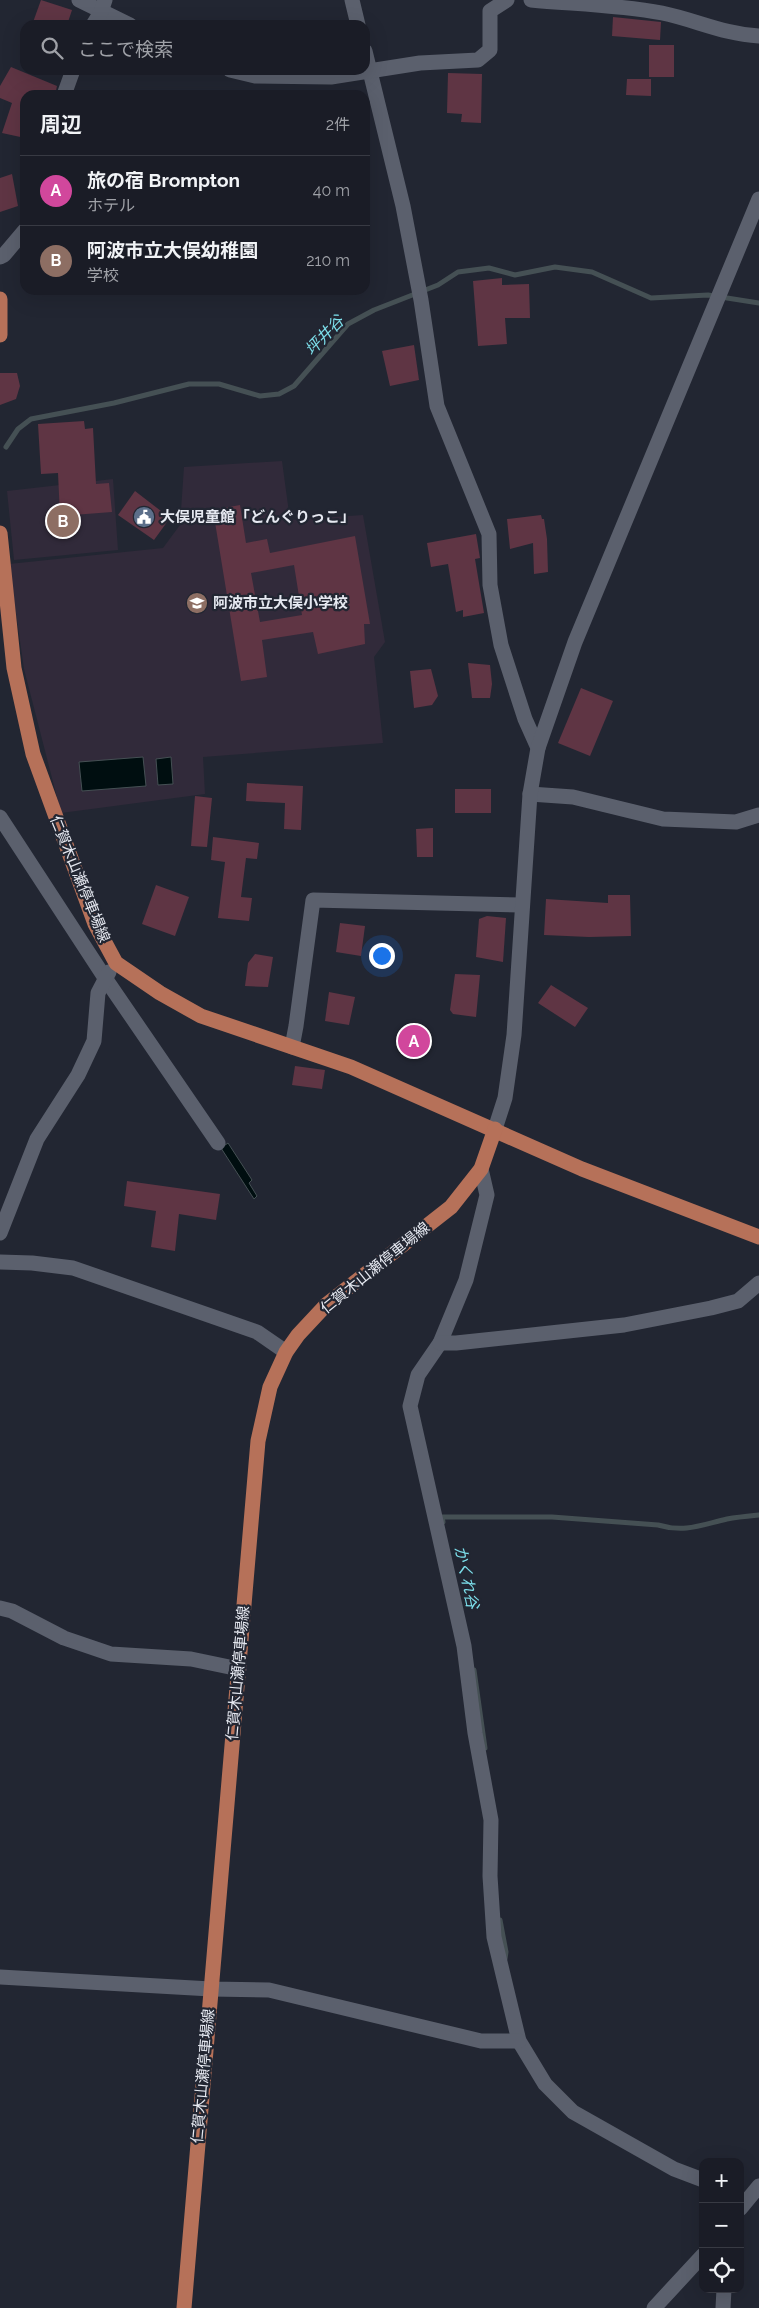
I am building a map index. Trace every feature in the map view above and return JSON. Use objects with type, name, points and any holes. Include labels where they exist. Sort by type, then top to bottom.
[{"type":"main road","points":[[0,299],[0,335]]},
{"type":"main road","name":"仁賀木山瀬停車場線","points":[[0,533],[14,668],[34,754],[91,915],[116,963],[160,993],[201,1016],[351,1067],[582,1169],[759,1237]]},
{"type":"main road","name":"仁賀木山瀬停車場線","points":[[184,2308],[258,1440],[270,1387],[286,1352],[326,1305],[451,1207],[481,1169],[495,1129]]},
{"type":"street","points":[[79,0],[118,20]]},
{"type":"street","points":[[352,0],[357,20]]},
{"type":"street","points":[[508,0],[490,11],[490,50],[478,60],[420,63],[370,72],[403,206],[421,300],[437,406],[489,534],[490,584],[501,645],[525,718],[538,748]]},
{"type":"street","points":[[531,0],[645,10],[676,16],[736,34],[759,36]]},
{"type":"street","points":[[66,90],[71,75]]},
{"type":"street","points":[[251,75],[341,75]]},
{"type":"street","points":[[495,1129],[504,1098],[514,1035],[530,794],[538,748],[575,642],[759,199]]},
{"type":"street","points":[[0,257],[4,255],[20,236]]},
{"type":"street","points":[[530,794],[573,798],[663,818],[736,822],[759,815]]},
{"type":"street","points":[[0,817],[104,978],[218,1143]]},
{"type":"street","points":[[292,1047],[313,900],[522,905]]},
{"type":"street","points":[[0,1233],[37,1139],[78,1075],[94,1040],[98,993],[104,978],[116,963]]},
{"type":"street","points":[[481,1169],[487,1196],[466,1280],[440,1343],[418,1376],[410,1406],[464,1646],[475,1733],[491,1820],[490,1876],[494,1937],[519,2041],[545,2084],[573,2112],[674,2169],[699,2178]]},
{"type":"street","points":[[0,1262],[32,1263],[73,1268],[257,1332],[286,1352]]},
{"type":"street","points":[[440,1343],[474,1342],[624,1325],[738,1301],[759,1283]]},
{"type":"street","points":[[0,1608],[12,1611],[64,1638],[111,1654],[191,1659],[239,1669]]},
{"type":"street","points":[[0,1977],[211,1989],[269,1990],[481,2041],[519,2041]]},
{"type":"street","points":[[747,2200],[759,2186]]},
{"type":"street","points":[[654,2308],[699,2259]]},
{"type":"street","points":[[723,2308],[724,2293]]},
{"type":"shaded area","name":"阿波市立大俣小学校","points":[[282,461],[290,520],[363,515],[385,642],[374,657],[383,743],[203,757],[205,794],[61,813],[24,669],[9,564],[163,548],[180,525],[184,467]]},
{"type":"shaded area","points":[[113,479],[118,550],[14,560],[7,491]]},
{"type":"shaded area","points":[[143,757],[146,786],[82,791],[79,762]]},
{"type":"shaded area","points":[[171,757],[173,784],[158,785],[156,759]]},
{"type":"shaded area","points":[[228,1143],[252,1180],[249,1183],[257,1196],[254,1199],[221,1148]]},
{"type":"building","points":[[41,0],[72,10],[69,20],[34,20]]},
{"type":"building","points":[[613,17],[661,22],[660,40],[612,36]]},
{"type":"building","points":[[649,45],[674,45],[674,77],[649,77]]},
{"type":"building","points":[[11,67],[20,71],[20,75],[30,75],[57,86],[56,90],[20,90],[20,137],[2,133],[12,103],[0,98],[0,86]]},
{"type":"building","points":[[448,73],[482,74],[481,123],[461,122],[462,114],[447,113]]},
{"type":"building","points":[[627,79],[651,79],[651,96],[626,95]]},
{"type":"building","points":[[12,174],[18,206],[0,212],[0,178]]},
{"type":"building","points":[[502,278],[502,285],[529,284],[530,318],[505,318],[507,344],[478,346],[473,281]]},
{"type":"building","points":[[414,345],[419,380],[390,386],[382,351]]},
{"type":"building","points":[[0,373],[17,373],[20,386],[16,399],[0,405]]},
{"type":"building","points":[[84,421],[85,429],[93,428],[96,484],[109,483],[112,512],[60,516],[58,473],[41,474],[38,424]]},
{"type":"building","name":"大俣児童館「どんぐりっこ」","points":[[135,491],[170,518],[154,540],[118,515]]},
{"type":"building","points":[[240,505],[246,543],[267,539],[270,553],[355,536],[370,624],[364,624],[365,644],[318,654],[313,632],[262,640],[267,677],[241,681],[213,510]],"holes":[[[294,565],[302,615],[260,622],[251,573]]]},
{"type":"building","points":[[541,515],[542,519],[544,519],[547,539],[548,572],[534,574],[533,543],[510,549],[507,519]]},
{"type":"building","points":[[476,534],[480,558],[475,559],[484,613],[463,617],[463,610],[456,612],[448,564],[431,567],[427,543]]},
{"type":"building","points":[[468,663],[490,665],[492,684],[490,698],[472,698]]},
{"type":"building","points":[[431,669],[438,696],[432,705],[414,708],[410,671]]},
{"type":"building","points":[[581,688],[613,701],[590,756],[558,743]]},
{"type":"building","points":[[247,783],[303,786],[301,830],[284,829],[285,803],[246,801]]},
{"type":"building","points":[[455,789],[491,789],[491,813],[455,813]]},
{"type":"building","points":[[195,796],[212,798],[207,847],[191,846]]},
{"type":"building","points":[[433,828],[433,857],[417,857],[416,829]]},
{"type":"building","points":[[213,837],[259,843],[257,859],[246,858],[241,897],[252,898],[249,921],[218,918],[225,862],[211,860]]},
{"type":"building","points":[[156,885],[189,897],[175,936],[142,924]]},
{"type":"building","points":[[608,895],[630,895],[631,936],[544,935],[546,899],[608,903]]},
{"type":"building","points":[[487,916],[506,918],[503,962],[476,957],[479,919]]},
{"type":"building","points":[[340,923],[365,926],[361,956],[336,952]]},
{"type":"building","points":[[255,954],[273,957],[268,987],[245,986],[248,963]]},
{"type":"building","points":[[455,974],[480,975],[476,1017],[453,1014],[450,1010]]},
{"type":"building","points":[[551,985],[588,1008],[575,1027],[538,1003]]},
{"type":"building","points":[[329,992],[355,997],[349,1025],[325,1021]]},
{"type":"building","points":[[295,1066],[325,1070],[322,1089],[292,1085]]},
{"type":"building","points":[[127,1181],[220,1194],[216,1220],[179,1214],[175,1251],[151,1247],[156,1211],[124,1206]]},
{"type":"waterway","name":"坪井谷","points":[[6,447],[18,429],[31,419],[114,403],[189,384],[219,384],[260,396],[279,394],[294,386],[348,324],[374,310],[438,285],[458,272],[489,268],[515,275],[555,267],[592,272],[651,298],[708,295],[759,303]]},
{"type":"waterway","name":"かくれ谷","points":[[443,1522],[442,1517],[552,1517],[685,1528],[727,1519],[759,1515]]},
{"type":"waterway","name":"かくれ谷","points":[[474,1670],[485,1748]]},
{"type":"waterway","name":"かくれ谷","points":[[500,1920],[506,1952],[505,1959]]},
{"type":"place","name":"大俣児童館「どんぐりっこ」","points":[[144,517]]},
{"type":"place","name":"阿波市立大俣幼稚園","points":[[63,521]]},
{"type":"place","name":"阿波市立大俣小学校","points":[[197,603]]},
{"type":"place","name":"旅の宿 Brompton","points":[[414,1041]]}]
